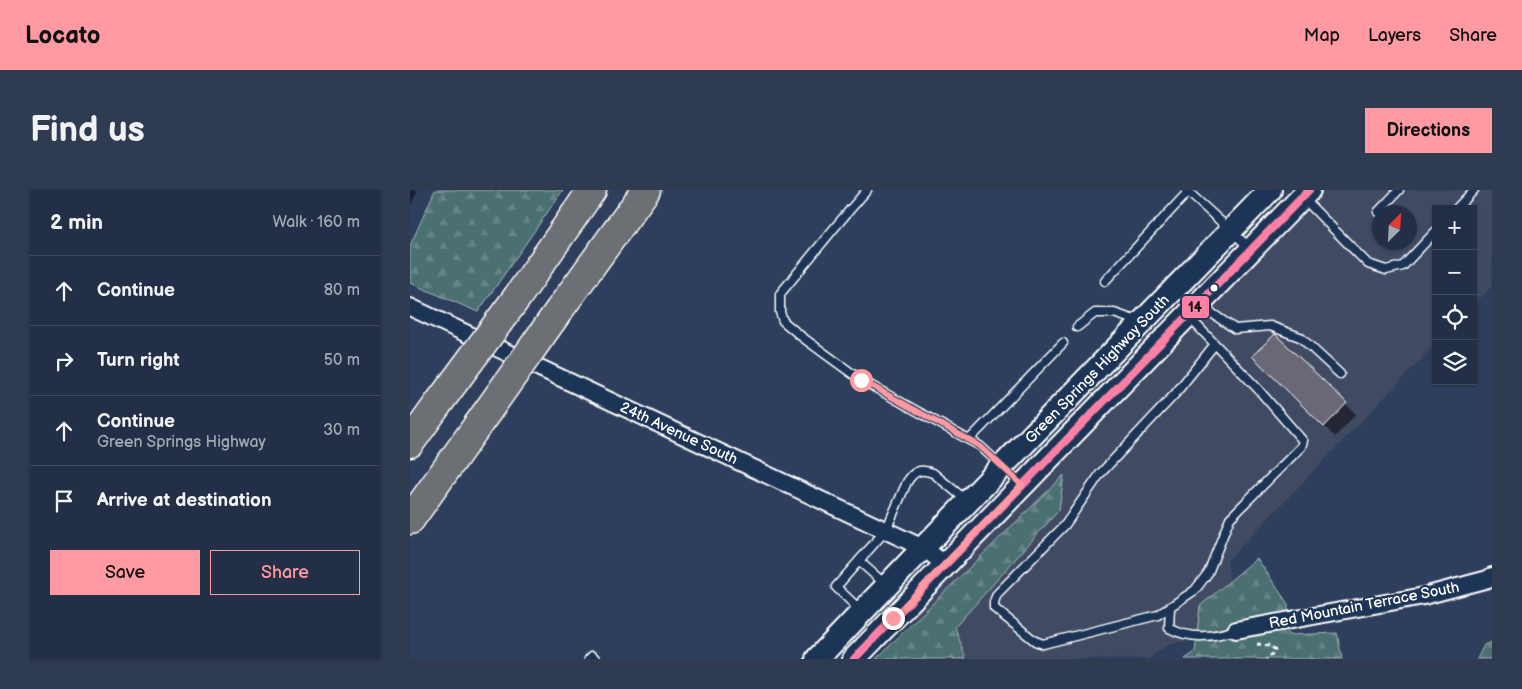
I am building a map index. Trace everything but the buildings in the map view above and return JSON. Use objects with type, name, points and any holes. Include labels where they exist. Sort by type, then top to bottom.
[{"type":"highway","points":[[410,443],[518,296],[592,190]]},
{"type":"highway","points":[[410,520],[646,190]]},
{"type":"main road","name":"Green Springs Highway South","points":[[817,659],[1270,190]]},
{"type":"main road","name":"Green Springs Highway South","points":[[854,659],[1306,194]]},
{"type":"street","name":"24th Avenue South","points":[[410,307],[886,530],[923,548],[945,564]]},
{"type":"street","name":"Red Mountain Terrace South","points":[[1236,630],[1424,596],[1488,579],[1492,576]]},
{"type":"lane","points":[[867,190],[780,294],[780,312],[783,321],[861,380],[980,446],[1022,485]]},
{"type":"lane","points":[[1385,205],[1399,190]]},
{"type":"lane","points":[[1460,205],[1474,190]]},
{"type":"lane","points":[[1105,281],[1187,191],[1252,249]]},
{"type":"lane","points":[[1306,194],[1368,264],[1386,270],[1403,266],[1432,235]]},
{"type":"lane","points":[[1193,310],[1215,344],[1257,388],[1303,441],[1301,447],[1230,518],[1208,572],[1195,590],[1158,615],[1043,644],[1035,641],[994,608],[997,594],[1065,525],[1100,474],[1176,394],[1215,344]]},
{"type":"lane","points":[[1193,310],[1235,329],[1270,326],[1300,337],[1340,374]]},
{"type":"lane","points":[[1077,327],[1095,313],[1114,313],[1142,322]]},
{"type":"lane","points":[[969,440],[1063,343]]},
{"type":"lane","points":[[862,612],[836,587],[886,530],[911,476],[921,470],[933,473],[968,501]]},
{"type":"lane","points":[[859,560],[887,586]]},
{"type":"lane","points":[[1170,607],[1169,628],[1179,634],[1214,637],[1236,630]]},
{"type":"lane","points":[[589,659],[592,656],[596,659]]},
{"type":"path","points":[[1236,630],[1235,637],[1240,642],[1271,646],[1275,650],[1266,659]]},
{"type":"shaded area","points":[[1296,190],[1492,190],[1492,286],[1477,301],[1477,205],[1432,205],[1432,348],[1227,561],[1236,630],[1167,645],[1148,659],[969,659],[894,601]]},
{"type":"green space","points":[[435,190],[563,190],[478,312],[410,283],[410,246]]},
{"type":"green space","points":[[1064,475],[1059,510],[955,627],[966,659],[876,659]]},
{"type":"green space","points":[[1257,558],[1288,604],[1288,635],[1337,633],[1342,659],[1185,659],[1195,652],[1200,606]]},
{"type":"green space","points":[[1492,642],[1492,659],[1477,659],[1484,645]]},
{"type":"transit line","name":"14","points":[[854,659],[1309,190]]},
{"type":"route","points":[[861,380],[980,446],[1022,485],[893,618]]}]
